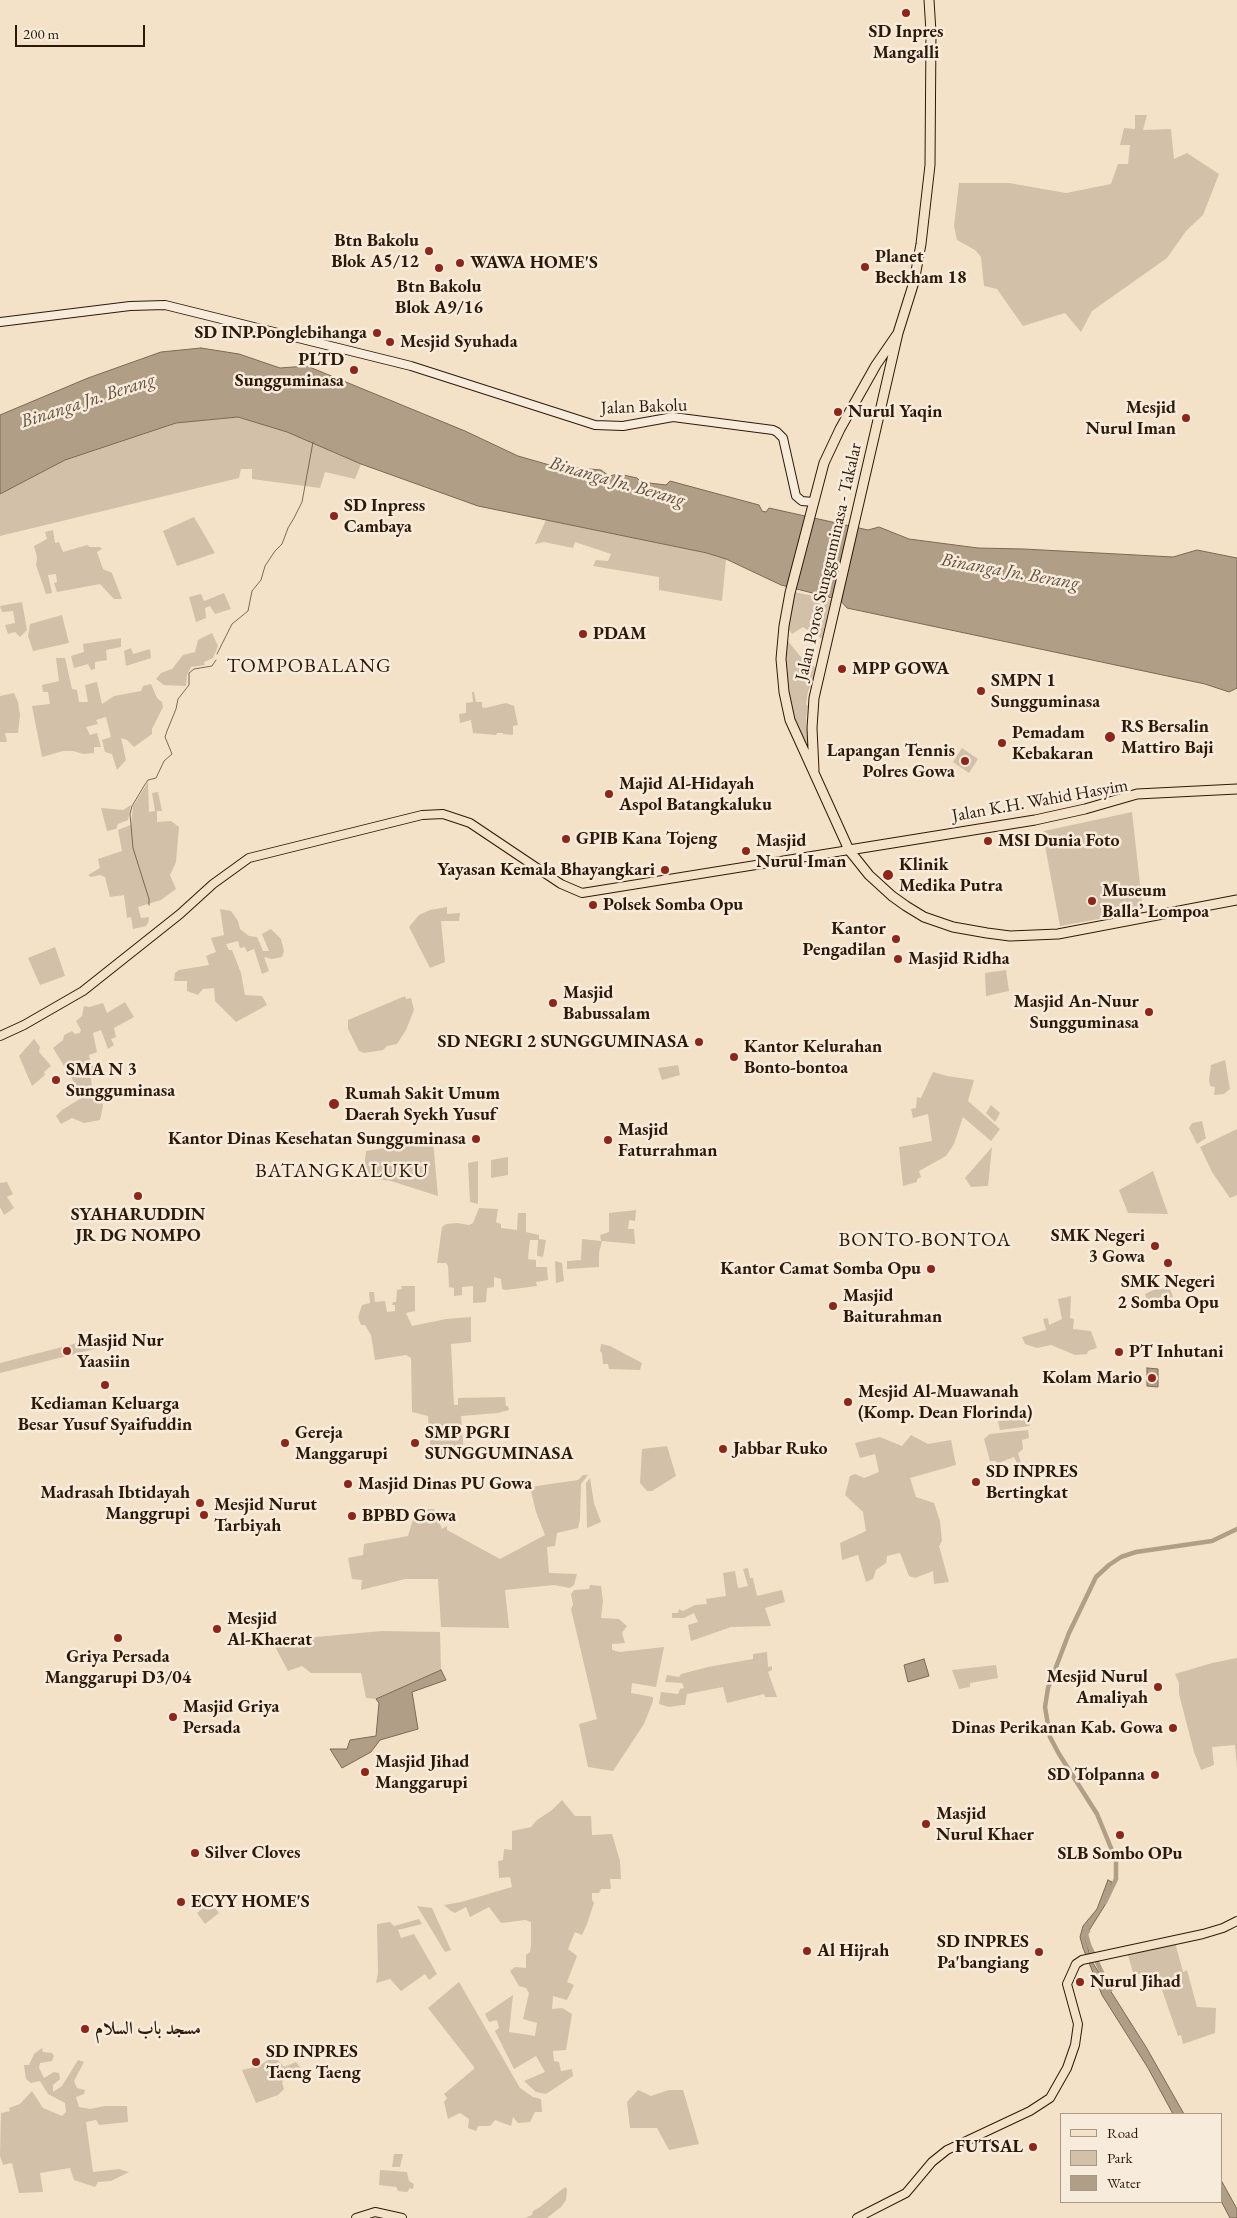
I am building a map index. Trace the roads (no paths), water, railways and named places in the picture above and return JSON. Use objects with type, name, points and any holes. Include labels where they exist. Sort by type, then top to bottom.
[{"type":"highway","name":"Jalan Poros Sungguminasa - Takalar","points":[[814,770],[812,728],[814,698],[857,518],[898,333],[914,282],[926,205],[930,165],[931,32],[929,0]]},
{"type":"highway","name":"Jalan Poros Sungguminasa - Takalar","points":[[814,770],[793,728],[784,692],[781,660],[785,616],[812,504],[824,463],[833,443],[881,357],[898,333]]},
{"type":"highway","points":[[881,357],[892,361]]},
{"type":"highway","points":[[814,770],[849,850],[869,875],[892,896],[924,917],[960,929],[1010,936],[1058,934],[1237,900]]},
{"type":"highway","name":"Jalan K.H. Wahid Hasyim","points":[[849,850],[1035,820],[1133,796],[1237,789]]},
{"type":"highway","name":"Jalan K.H. Wahid Hasyim","points":[[1133,796],[1137,800],[1237,794]]},
{"type":"main road","name":"Jalan Bakolu","points":[[0,322],[160,304],[433,372],[599,426],[623,426],[673,417],[773,430],[783,438],[796,496],[802,501],[812,504]]},
{"type":"main road","points":[[0,1036],[83,991],[180,914],[213,884],[250,858],[422,815],[443,814],[470,823],[561,884],[582,893],[849,850]]},
{"type":"main road","points":[[858,2218],[906,2193],[932,2162],[947,2150],[1030,2111],[1050,2098],[1067,2068],[1078,2031],[1067,1984],[1076,1964],[1094,1956],[1203,1934],[1223,1928],[1237,1921]]},
{"type":"main road","points":[[356,2218],[375,2212],[402,2218]]},
{"type":"water","name":"Binanga Jn. Berang","points":[[201,348],[239,354],[280,368],[307,366],[465,431],[518,456],[553,466],[601,470],[609,476],[619,474],[637,478],[641,482],[666,485],[670,481],[759,505],[762,511],[766,512],[769,508],[868,530],[879,527],[909,539],[978,548],[1173,557],[1197,550],[1237,558],[1237,688],[1229,692],[1205,684],[847,608],[840,600],[781,585],[726,559],[707,553],[478,506],[361,464],[287,432],[238,417],[176,423],[65,460],[0,494],[0,415],[88,378],[161,352]]},
{"type":"water","name":"Kolam Mario","points":[[1147,1368],[1158,1369],[1158,1387],[1147,1386]]},
{"type":"water","points":[[924,1659],[929,1676],[908,1682],[904,1665]]},
{"type":"water","points":[[441,1670],[446,1680],[412,1692],[418,1729],[380,1740],[371,1752],[342,1768],[330,1749],[347,1749],[350,1740],[376,1736],[379,1703],[376,1699]]},
{"type":"water","points":[[1108,1880],[1112,1882],[1105,1905],[1085,1937],[1091,1960],[1146,2047],[1183,2113],[1172,2113],[1148,2068],[1102,1995],[1080,1937],[1083,1926],[1097,1909]]},
{"type":"water","points":[[1222,2182],[1237,2209],[1237,2218],[1230,2218],[1222,2203]]},
{"type":"waterway","points":[[217,654],[232,624],[248,611],[252,591],[261,580],[265,566],[282,544],[302,502],[313,442]]},
{"type":"waterway","points":[[149,905],[149,899],[133,848],[130,814],[132,806],[148,780],[156,778],[164,761],[172,754],[165,737],[178,699],[189,685],[189,673],[194,669],[212,666],[216,660]]},
{"type":"waterway","points":[[1105,1902],[1116,1879],[1116,1860],[1097,1814],[1050,1737],[1045,1707],[1048,1688],[1069,1633],[1096,1577],[1109,1565],[1121,1557],[1136,1552],[1212,1541],[1237,1529]]},
{"type":"waterway","points":[[1088,1931],[1086,1934],[1089,1945],[1110,1990]]},
{"type":"place","name":"SD Inpres Mangalli","points":[[906,13]]},
{"type":"place","name":"Btn Bakolu Blok A5/12","points":[[429,251]]},
{"type":"place","name":"WAWA HOME'S","points":[[460,263]]},
{"type":"place","name":"Planet Beckham 18","points":[[865,267]]},
{"type":"place","name":"Btn Bakolu Blok A9/16","points":[[439,268]]},
{"type":"place","name":"SD INP.Ponglebihanga","points":[[377,333]]},
{"type":"place","name":"Mesjid Syuhada","points":[[390,342]]},
{"type":"place","name":"PLTD Sungguminasa","points":[[354,370]]},
{"type":"place","name":"Nurul Yaqin","points":[[838,412]]},
{"type":"place","name":"Mesjid Nurul Iman","points":[[1186,418]]},
{"type":"place","name":"SD Inpress Cambaya","points":[[334,516]]},
{"type":"place","name":"PDAM","points":[[583,634]]},
{"type":"place","name":"MPP GOWA","points":[[842,669]]},
{"type":"place","name":"SMPN 1 Sungguminasa","points":[[981,691]]},
{"type":"place","name":"RS Bersalin Mattiro Baji","points":[[1110,737]]},
{"type":"place","name":"Pemadam Kebakaran","points":[[1002,743]]},
{"type":"place","name":"Lapangan Tennis Polres Gowa","points":[[965,761]]},
{"type":"place","name":"Majid Al-Hidayah Aspol Batangkaluku","points":[[609,794]]},
{"type":"place","name":"GPIB Kana Tojeng","points":[[566,839]]},
{"type":"place","name":"MSI Dunia Foto","points":[[988,841]]},
{"type":"place","name":"Masjid Nurul Iman","points":[[746,851]]},
{"type":"place","name":"Yayasan Kemala Bhayangkari","points":[[665,870]]},
{"type":"place","name":"Klinik Medika Putra","points":[[888,875]]},
{"type":"place","name":"Museum Ballaʼ Lompoa","points":[[1092,901]]},
{"type":"place","name":"Polsek Somba Opu","points":[[593,905]]},
{"type":"place","name":"Kantor Pengadilan","points":[[896,939]]},
{"type":"place","name":"Masjid Ridha","points":[[898,959]]},
{"type":"place","name":"Masjid Babussalam","points":[[553,1003]]},
{"type":"place","name":"Masjid An-Nuur Sungguminasa","points":[[1149,1012]]},
{"type":"place","name":"SD NEGRI 2 SUNGGUMINASA","points":[[699,1042]]},
{"type":"place","name":"Kantor Kelurahan Bonto-bontoa","points":[[734,1057]]},
{"type":"place","name":"SMA N 3 Sungguminasa","points":[[56,1080]]},
{"type":"place","name":"Rumah Sakit Umum Daerah Syekh Yusuf","points":[[334,1104]]},
{"type":"place","name":"Kantor Dinas Kesehatan Sungguminasa","points":[[476,1139]]},
{"type":"place","name":"Masjid Faturrahman","points":[[608,1140]]},
{"type":"place","name":"SYAHARUDDIN JR DG NOMPO","points":[[138,1196]]},
{"type":"place","name":"SMK Negeri 3 Gowa","points":[[1155,1246]]},
{"type":"place","name":"SMK Negeri 2 Somba Opu","points":[[1168,1263]]},
{"type":"place","name":"Kantor Camat Somba Opu","points":[[931,1269]]},
{"type":"place","name":"Masjid Baiturahman","points":[[833,1306]]},
{"type":"place","name":"Masjid Nur Yaasiin","points":[[67,1351]]},
{"type":"place","name":"PT Inhutani","points":[[1119,1352]]},
{"type":"place","name":"Kolam Mario","points":[[1152,1378]]},
{"type":"place","name":"Kediaman Keluarga Besar Yusuf Syaifuddin","points":[[105,1385]]},
{"type":"place","name":"Mesjid Al-Muawanah (Komp. Dean Florinda)","points":[[848,1402]]},
{"type":"place","name":"Gereja Manggarupi","points":[[285,1443]]},
{"type":"place","name":"SMP PGRI SUNGGUMINASA","points":[[415,1443]]},
{"type":"place","name":"Jabbar Ruko","points":[[723,1449]]},
{"type":"place","name":"SD INPRES Bertingkat","points":[[976,1482]]},
{"type":"place","name":"Masjid Dinas PU Gowa","points":[[348,1484]]},
{"type":"place","name":"Madrasah Ibtidayah Manggrupi","points":[[200,1503]]},
{"type":"place","name":"Mesjid Nurut Tarbiyah","points":[[204,1515]]},
{"type":"place","name":"BPBD Gowa","points":[[352,1516]]},
{"type":"place","name":"Mesjid Al-Khaerat","points":[[217,1629]]},
{"type":"place","name":"Griya Persada Manggarupi D3/04","points":[[118,1638]]},
{"type":"place","name":"Mesjid Nurul Amaliyah","points":[[1158,1687]]},
{"type":"place","name":"Masjid Griya Persada","points":[[173,1717]]},
{"type":"place","name":"Dinas Perikanan Kab. Gowa","points":[[1173,1728]]},
{"type":"place","name":"Masjid Jihad Manggarupi","points":[[365,1772]]},
{"type":"place","name":"SD Tolpanna","points":[[1155,1775]]},
{"type":"place","name":"Masjid Nurul Khaer","points":[[926,1824]]},
{"type":"place","name":"SLB Sombo OPu","points":[[1120,1835]]},
{"type":"place","name":"Silver Cloves","points":[[195,1853]]},
{"type":"place","name":"ECYY HOME'S","points":[[181,1902]]},
{"type":"place","name":"Al Hijrah","points":[[807,1951]]},
{"type":"place","name":"SD INPRES Pa'bangiang","points":[[1039,1952]]},
{"type":"place","name":"Nurul Jihad","points":[[1080,1982]]},
{"type":"place","name":"مسجد باب السلام","points":[[85,2029]]},
{"type":"place","name":"SD INPRES Taeng Taeng","points":[[256,2062]]},
{"type":"place","name":"FUTSAL","points":[[1033,2147]]},
{"type":"district","name":"TOMPOBALANG","points":[[309,667]]},
{"type":"district","name":"BATANGKALUKU","points":[[342,1172]]},
{"type":"district","name":"BONTO-BONTOA","points":[[925,1241]]}]
